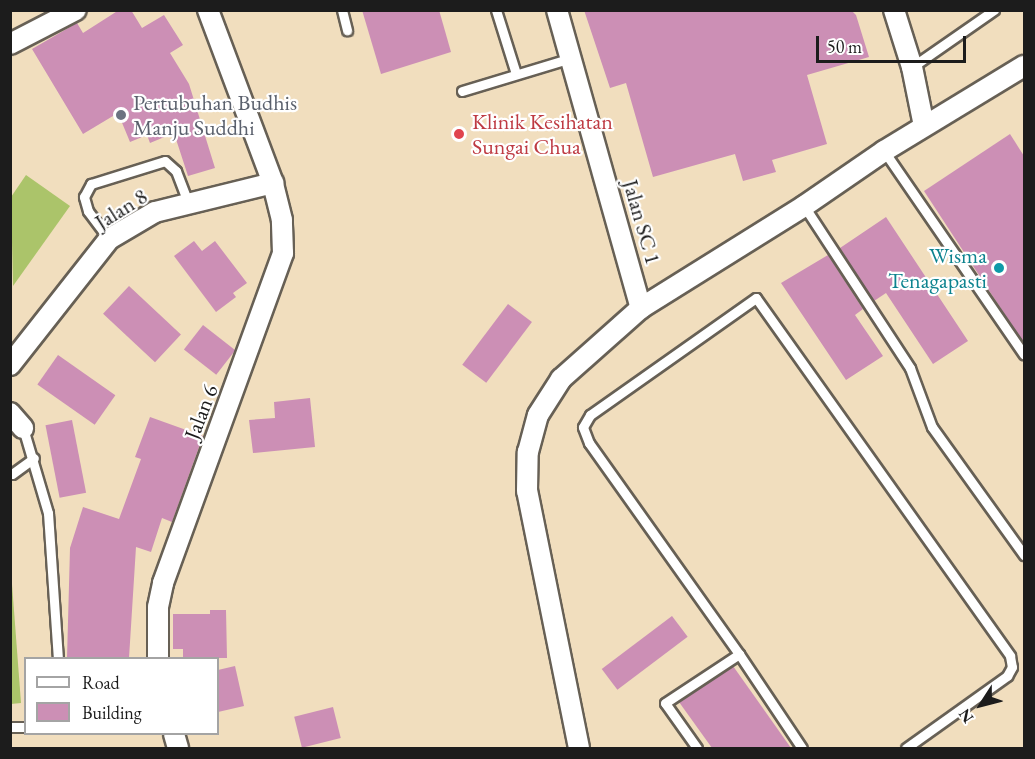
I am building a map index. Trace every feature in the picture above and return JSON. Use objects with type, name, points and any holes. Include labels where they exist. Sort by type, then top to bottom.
[{"type":"street","points":[[10,44],[76,10]]},
{"type":"street","name":"Jalan 6","points":[[158,657],[157,616],[163,583],[283,253],[282,220],[273,183],[208,10]]},
{"type":"street","name":"Jalan SC 1","points":[[557,10],[641,308]]},
{"type":"street","points":[[894,10],[912,68],[924,126]]},
{"type":"street","points":[[579,748],[527,491],[528,452],[538,414],[561,379],[594,346],[641,308],[804,206],[884,151],[1024,66]]},
{"type":"street","name":"Jalan 8","points":[[10,365],[109,239],[155,212],[188,202],[273,183]]},
{"type":"lane","points":[[342,10],[347,30]]},
{"type":"lane","points":[[496,10],[516,74]]},
{"type":"lane","points":[[912,68],[994,10]]},
{"type":"lane","points":[[462,91],[571,58]]},
{"type":"lane","points":[[884,151],[1024,355]]},
{"type":"lane","points":[[109,239],[88,211],[84,197],[91,184],[165,161],[176,171],[188,202]]},
{"type":"lane","points":[[804,206],[910,368],[932,427],[1024,555]]},
{"type":"lane","points":[[802,748],[739,654],[590,443],[583,427],[591,415],[756,298],[1010,656],[1012,667],[1007,676],[906,748]]},
{"type":"lane","points":[[17,421],[34,458],[48,513],[58,657]]},
{"type":"lane","points":[[12,474],[34,458]]},
{"type":"lane","points":[[698,748],[665,703],[739,654]]},
{"type":"green space","points":[[26,175],[70,206],[13,286],[11,197]]},
{"type":"green space","points":[[11,571],[21,703],[10,704]]},
{"type":"building","points":[[119,10],[131,10],[142,28],[164,15],[183,45],[170,53],[189,84],[215,168],[188,176],[174,133],[150,143],[147,135],[130,142],[118,113],[83,134],[32,49],[77,23],[83,33]]},
{"type":"building","points":[[362,10],[439,10],[451,52],[381,74]]},
{"type":"building","points":[[584,10],[851,10],[856,15],[869,57],[807,75],[827,144],[772,160],[776,172],[743,181],[735,154],[653,177],[626,83],[610,88]]},
{"type":"building","name":"Wisma Tenagapasti","points":[[1010,134],[1024,156],[1024,344],[924,191]]},
{"type":"building","points":[[886,217],[968,341],[933,364],[886,293],[874,301],[840,248]]},
{"type":"building","points":[[194,241],[202,251],[215,241],[247,283],[233,293],[236,297],[216,312],[174,256]]},
{"type":"building","points":[[828,255],[863,309],[855,315],[883,356],[846,380],[781,283]]},
{"type":"building","points":[[129,286],[181,334],[155,362],[103,314]]},
{"type":"building","points":[[508,304],[532,322],[486,383],[462,365]]},
{"type":"building","points":[[203,325],[235,350],[216,375],[184,349]]},
{"type":"building","points":[[58,355],[115,395],[95,425],[37,384]]},
{"type":"building","points":[[310,398],[315,447],[253,453],[249,420],[275,418],[274,402]]},
{"type":"building","points":[[150,417],[203,436],[172,522],[162,518],[151,552],[136,547],[129,657],[67,657],[70,548],[83,507],[119,519],[141,459],[135,457]]},
{"type":"building","points":[[72,420],[86,493],[60,498],[45,425]]},
{"type":"building","points":[[210,610],[226,610],[227,658],[183,657],[183,649],[173,649],[173,614],[210,614]]},
{"type":"building","points":[[672,616],[688,637],[617,690],[602,669]]},
{"type":"building","points":[[235,666],[244,706],[219,712],[219,670]]},
{"type":"building","points":[[733,666],[791,748],[712,748],[679,702]]},
{"type":"building","points":[[333,707],[341,738],[302,748],[294,717]]},
{"type":"place","name":"Pertubuhan Budhis Manju Suddhi","points":[[121,115]]},
{"type":"place","name":"Klinik Kesihatan Sungai Chua","points":[[459,134]]},
{"type":"place","name":"Wisma Tenagapasti","points":[[999,268]]}]
